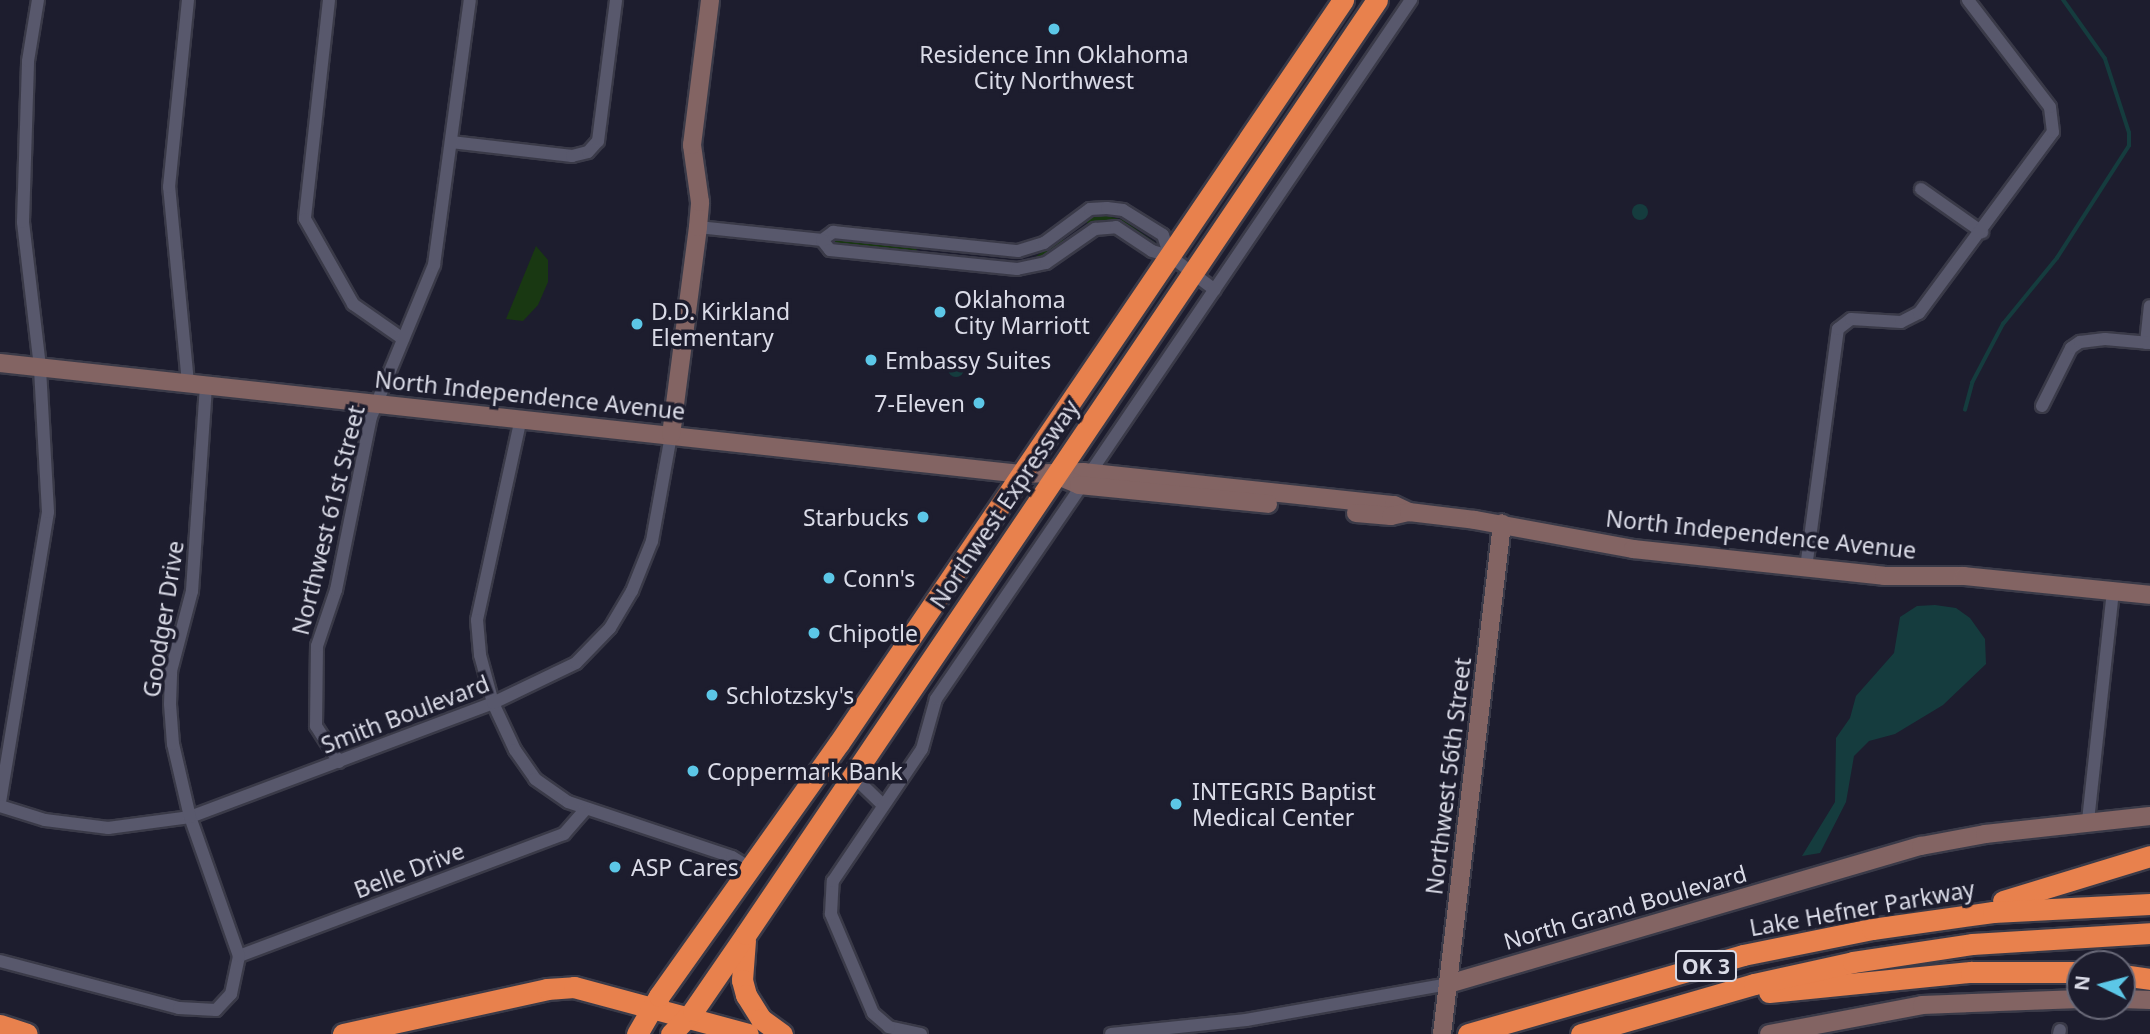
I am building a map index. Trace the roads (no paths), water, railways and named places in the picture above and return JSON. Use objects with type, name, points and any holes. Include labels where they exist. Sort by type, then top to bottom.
[{"type":"highway","name":"Northwest Expressway","points":[[637,1034],[652,1008],[803,795],[1343,0]]},
{"type":"highway","name":"Northwest Expressway","points":[[671,1034],[686,1018],[746,934],[1377,0]]},
{"type":"highway","points":[[852,775],[847,758],[858,714]]},
{"type":"highway","points":[[765,904],[808,812],[803,795]]},
{"type":"highway","points":[[1944,918],[2097,876],[2150,856]]},
{"type":"highway","name":"Lake Hefner Parkway","points":[[1468,1034],[1743,956],[1944,918],[2150,904]]},
{"type":"highway","name":"OK 3","points":[[1581,1034],[1687,1002],[1903,953],[2027,939],[2150,933]]},
{"type":"highway","points":[[746,934],[742,965],[746,995],[761,1019],[782,1034]]},
{"type":"highway","points":[[1687,1002],[1926,975],[2016,969],[2066,971]]},
{"type":"highway","points":[[343,1034],[547,989],[597,991],[748,1034]]},
{"type":"highway","points":[[0,1025],[27,1034]]},
{"type":"street","points":[[0,804],[48,512],[40,367],[23,222],[28,61],[38,0]]},
{"type":"street","name":"Goodger Drive","points":[[188,0],[169,187],[197,384],[192,591],[171,671],[170,704],[173,744],[191,817],[239,956]]},
{"type":"street","points":[[329,0],[305,219],[353,304],[403,340]]},
{"type":"street","name":"Northwest 61st Street","points":[[339,762],[316,726],[316,658],[336,590],[371,417],[434,265],[470,0]]},
{"type":"street","points":[[452,142],[572,156],[588,152],[598,141],[616,0]]},
{"type":"street","points":[[671,435],[698,227],[700,202],[692,145],[710,0]]},
{"type":"street","points":[[921,1034],[889,1027],[873,1013],[831,914],[833,881],[922,749],[936,699],[1411,0]]},
{"type":"street","points":[[1807,568],[1838,329],[1851,320],[1901,322],[1919,313],[2039,156],[2055,124],[2050,107],[1968,0]]},
{"type":"street","points":[[1921,189],[1982,232]]},
{"type":"street","points":[[698,227],[822,240],[833,232],[1027,249],[1044,243],[1090,209],[1123,210],[1163,235],[1170,256]]},
{"type":"street","points":[[1072,222],[1082,239]]},
{"type":"street","points":[[822,240],[830,250],[1026,268],[1046,263],[1095,229],[1116,227],[1152,251],[1170,256],[1215,290]]},
{"type":"street","points":[[1026,268],[1027,249]]},
{"type":"street","points":[[2042,405],[2071,348],[2080,342],[2105,339],[2148,343],[2150,306]]},
{"type":"street","name":"North Independence Avenue","points":[[0,363],[1021,474],[1054,475],[1391,516],[1409,512],[1502,524],[1633,549],[1807,568],[1898,577],[1964,576],[2150,594]]},
{"type":"street","points":[[521,418],[477,620],[480,655],[493,703],[515,750],[535,779],[585,810],[732,857],[750,869]]},
{"type":"street","name":"Smith Boulevard","points":[[0,804],[45,820],[107,828],[191,817],[493,703],[576,663],[610,628],[632,591],[652,541],[671,435]]},
{"type":"street","name":"Northwest 56th Street","points":[[1442,1034],[1502,524]]},
{"type":"street","points":[[2088,821],[2113,591]]},
{"type":"street","points":[[852,775],[883,805]]},
{"type":"street","name":"Belle Drive","points":[[239,956],[564,834],[585,810]]},
{"type":"street","name":"North Grand Boulevard","points":[[1111,1034],[1246,1020],[1448,984],[1857,862],[1985,834],[2150,816]]},
{"type":"street","points":[[0,961],[179,1008],[216,1010],[231,995],[239,956]]},
{"type":"street","points":[[1769,1034],[1922,1005],[2066,1000]]},
{"type":"waterway","points":[[1965,410],[1972,383],[2003,324],[2057,258],[2129,146],[2129,133],[2105,59],[2063,0]]},
{"type":"place","name":"Residence Inn Oklahoma City Northwest","points":[[1054,29]]},
{"type":"place","name":"Oklahoma City Marriott","points":[[940,312]]},
{"type":"place","name":"D.D. Kirkland Elementary","points":[[637,324]]},
{"type":"place","name":"Embassy Suites","points":[[871,360]]},
{"type":"place","name":"7-Eleven","points":[[979,403]]},
{"type":"place","name":"Starbucks","points":[[923,517]]},
{"type":"place","name":"Conn's","points":[[829,578]]},
{"type":"place","name":"Chipotle","points":[[814,633]]},
{"type":"place","name":"Schlotzsky's","points":[[712,695]]},
{"type":"place","name":"Coppermark Bank","points":[[693,771]]},
{"type":"place","name":"INTEGRIS Baptist Medical Center","points":[[1176,804]]},
{"type":"place","name":"ASP Cares","points":[[615,867]]}]
